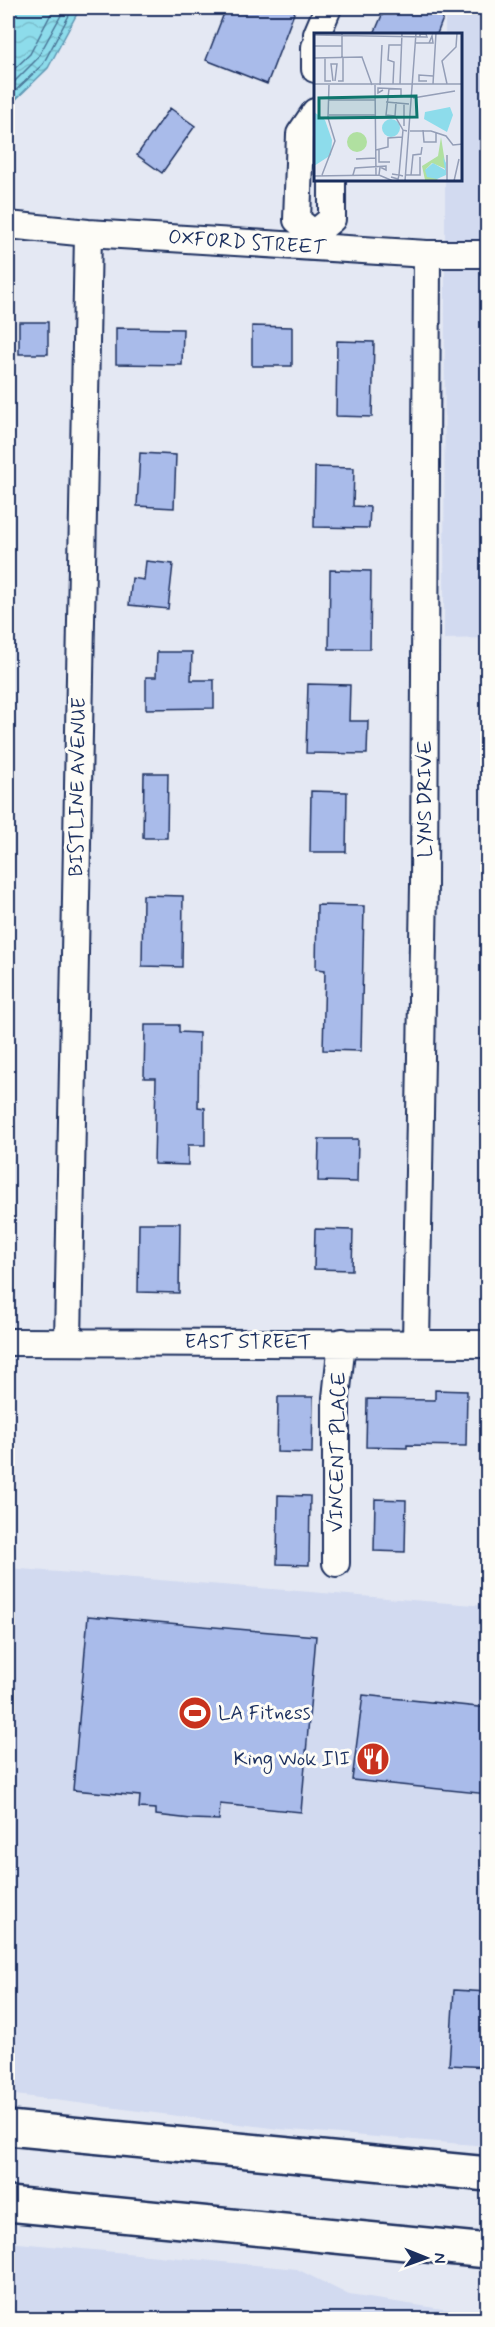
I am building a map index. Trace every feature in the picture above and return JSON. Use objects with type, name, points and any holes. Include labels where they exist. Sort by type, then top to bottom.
[{"type":"main road","points":[[8,2128],[488,2174]]},
{"type":"main road","points":[[8,2204],[488,2251]]},
{"type":"street","points":[[317,33],[328,8]]},
{"type":"street","points":[[314,113],[300,134],[297,220],[314,240],[332,219],[332,182]]},
{"type":"street","name":"OXFORD STREET","points":[[8,225],[88,232],[314,240],[428,254],[488,254]]},
{"type":"street","name":"BISTLINE AVENUE","points":[[68,1342],[88,232]]},
{"type":"street","name":"LYNS DRIVE","points":[[416,1343],[424,885],[428,254]]},
{"type":"street","name":"EAST STREET","points":[[8,1342],[488,1344]]},
{"type":"street","name":"VINCENT PLACE","points":[[336,1563],[336,1398],[342,1342]]},
{"type":"shaded area","points":[[445,8],[487,8],[487,242],[445,242],[445,182],[462,182],[462,33],[445,33]]},
{"type":"shaded area","points":[[445,266],[487,266],[487,638],[444,639]]},
{"type":"shaded area","points":[[8,1568],[487,1606],[487,2146],[279,2129],[8,2094]]},
{"type":"shaded area","points":[[8,2242],[297,2269],[349,2295],[442,2309],[487,2312],[487,2319],[8,2319]]},
{"type":"water","points":[[8,8],[80,8],[48,68],[8,107]]},
{"type":"building","points":[[226,8],[296,8],[267,84],[206,60]]},
{"type":"building","points":[[385,8],[447,8],[437,33],[374,33]]},
{"type":"building","points":[[170,108],[195,126],[162,173],[137,155]]},
{"type":"building","points":[[19,322],[48,322],[48,354],[19,354]]},
{"type":"building","points":[[252,326],[292,327],[292,366],[252,366]]},
{"type":"building","points":[[116,328],[183,329],[182,365],[116,364]]},
{"type":"building","points":[[337,341],[374,342],[372,417],[336,416]]},
{"type":"building","points":[[140,453],[176,455],[174,508],[137,506]]},
{"type":"building","points":[[315,467],[354,468],[353,506],[370,507],[369,528],[314,527]]},
{"type":"building","points":[[146,561],[173,564],[168,609],[129,605],[132,578],[144,580]]},
{"type":"building","points":[[330,570],[371,571],[370,649],[329,649]]},
{"type":"building","points":[[157,652],[192,652],[191,680],[214,680],[214,708],[146,709],[146,677],[156,677]]},
{"type":"building","points":[[308,684],[350,685],[349,721],[368,721],[367,754],[306,753]]},
{"type":"building","points":[[144,773],[168,773],[167,838],[143,838]]},
{"type":"building","points":[[311,791],[347,792],[346,852],[310,852]]},
{"type":"building","points":[[143,895],[183,896],[182,967],[142,966]]},
{"type":"building","points":[[317,905],[364,906],[361,1051],[323,1050],[325,970],[316,969]]},
{"type":"building","points":[[145,1025],[179,1025],[179,1032],[199,1033],[198,1107],[205,1108],[205,1145],[188,1145],[188,1165],[154,1164],[156,1078],[144,1078]]},
{"type":"building","points":[[319,1139],[358,1139],[357,1182],[318,1181]]},
{"type":"building","points":[[139,1223],[180,1223],[179,1293],[138,1292]]},
{"type":"building","points":[[315,1229],[353,1230],[352,1270],[314,1269]]},
{"type":"building","points":[[435,1390],[467,1391],[466,1446],[366,1447],[367,1399],[435,1400]]},
{"type":"building","points":[[278,1397],[313,1397],[312,1453],[277,1452]]},
{"type":"building","points":[[278,1495],[310,1496],[309,1565],[277,1564]]},
{"type":"building","points":[[375,1499],[406,1500],[405,1552],[374,1551]]},
{"type":"building","name":"LA Fitness","points":[[88,1616],[316,1636],[301,1812],[220,1804],[219,1820],[191,1819],[156,1815],[156,1809],[139,1808],[140,1796],[73,1790]]},
{"type":"building","points":[[363,1695],[488,1708],[488,1794],[352,1780]]},
{"type":"building","points":[[454,1990],[488,1992],[488,2067],[449,2065]]},
{"type":"place","name":"LA Fitness","points":[[195,1713]]},
{"type":"place","name":"King Wok III","points":[[373,1759]]}]
